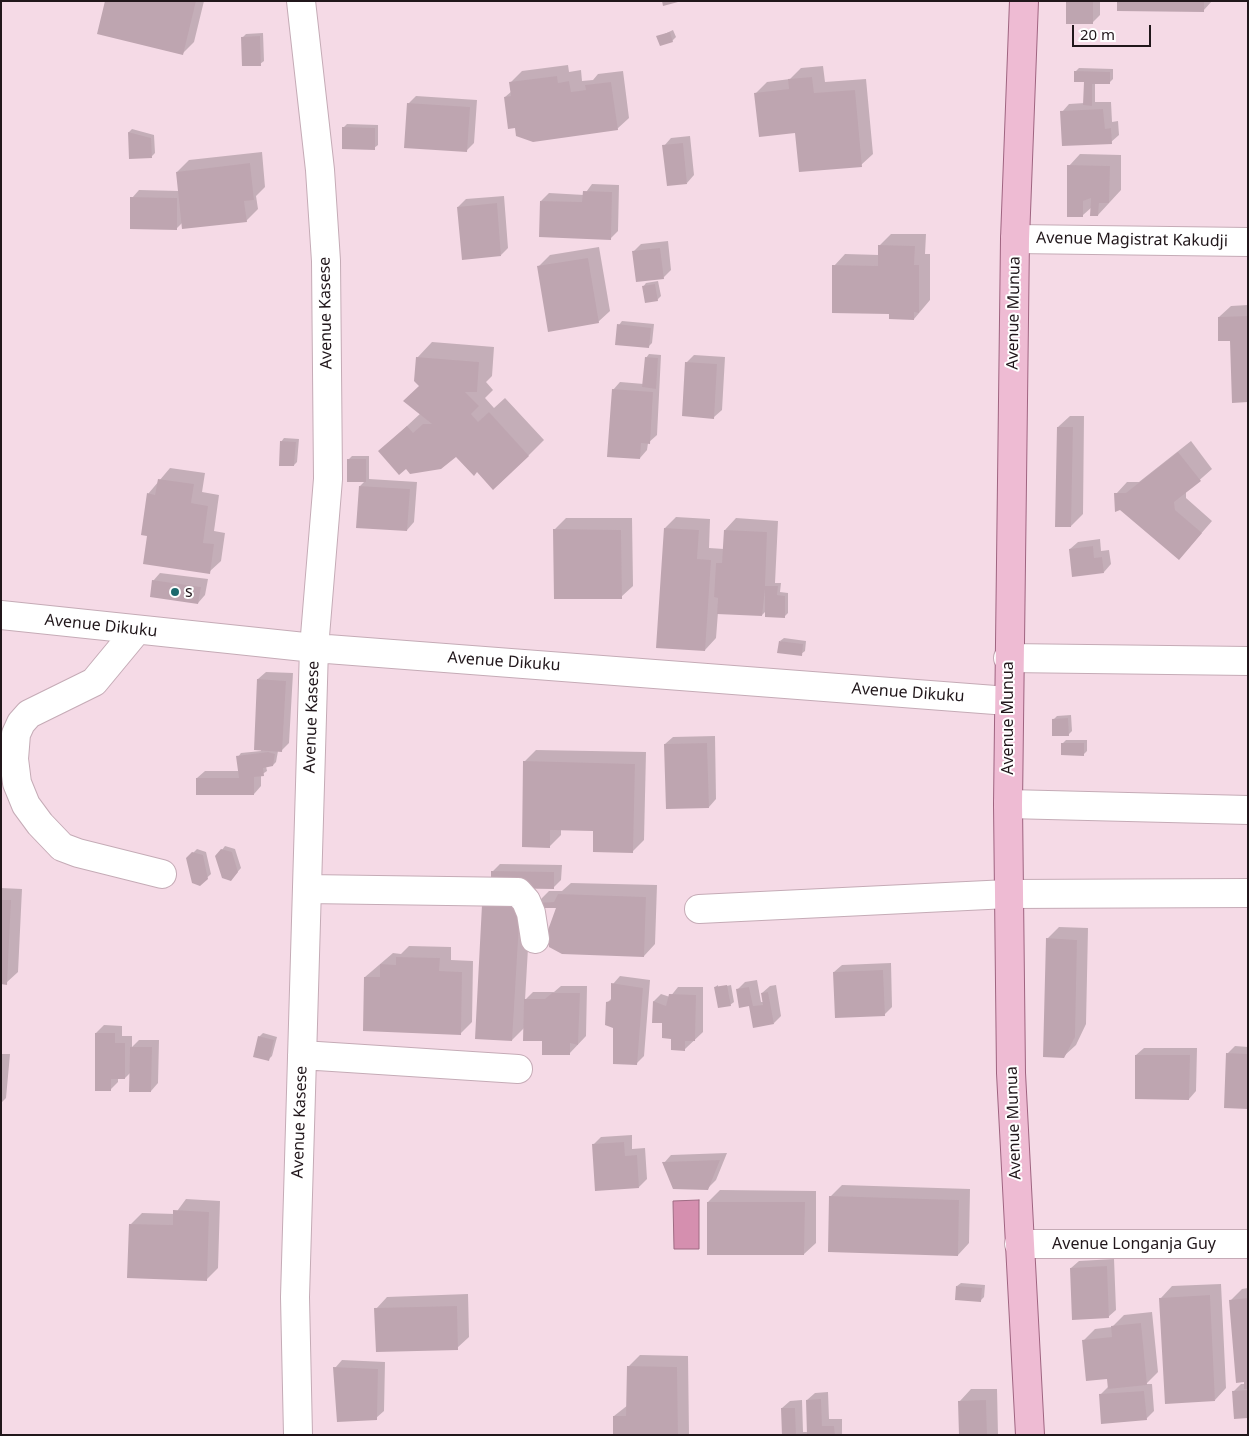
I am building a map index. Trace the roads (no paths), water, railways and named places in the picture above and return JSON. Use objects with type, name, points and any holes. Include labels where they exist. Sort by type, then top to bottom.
[{"type":"main road","name":"Avenue Munua","points":[[1024,1],[1016,239],[1008,658],[1008,894],[1011,1073],[1030,1435]]},
{"type":"street","name":"Avenue Kasese","points":[[298,1435],[294,1297],[314,648],[328,479],[326,261],[320,170],[302,1]]},
{"type":"street","name":"Avenue Magistrat Kakudji","points":[[1016,239],[1248,242]]},
{"type":"street","name":"Avenue Dikuku","points":[[1,615],[314,648],[1008,701]]},
{"type":"street","points":[[137,630],[94,682],[29,714],[21,723],[16,734],[14,759],[17,784],[26,805],[40,824],[62,847],[78,853],[162,874]]},
{"type":"street","points":[[1008,658],[1248,661]]},
{"type":"street","points":[[1008,804],[1248,810]]},
{"type":"street","points":[[307,889],[518,892],[526,901],[531,913],[535,939]]},
{"type":"street","points":[[700,909],[1008,894],[1248,893]]},
{"type":"street","points":[[302,1055],[518,1069]]},
{"type":"street","name":"Avenue Longanja Guy","points":[[1019,1244],[1248,1244]]},
{"type":"place","name":"s","points":[[175,592]]}]
